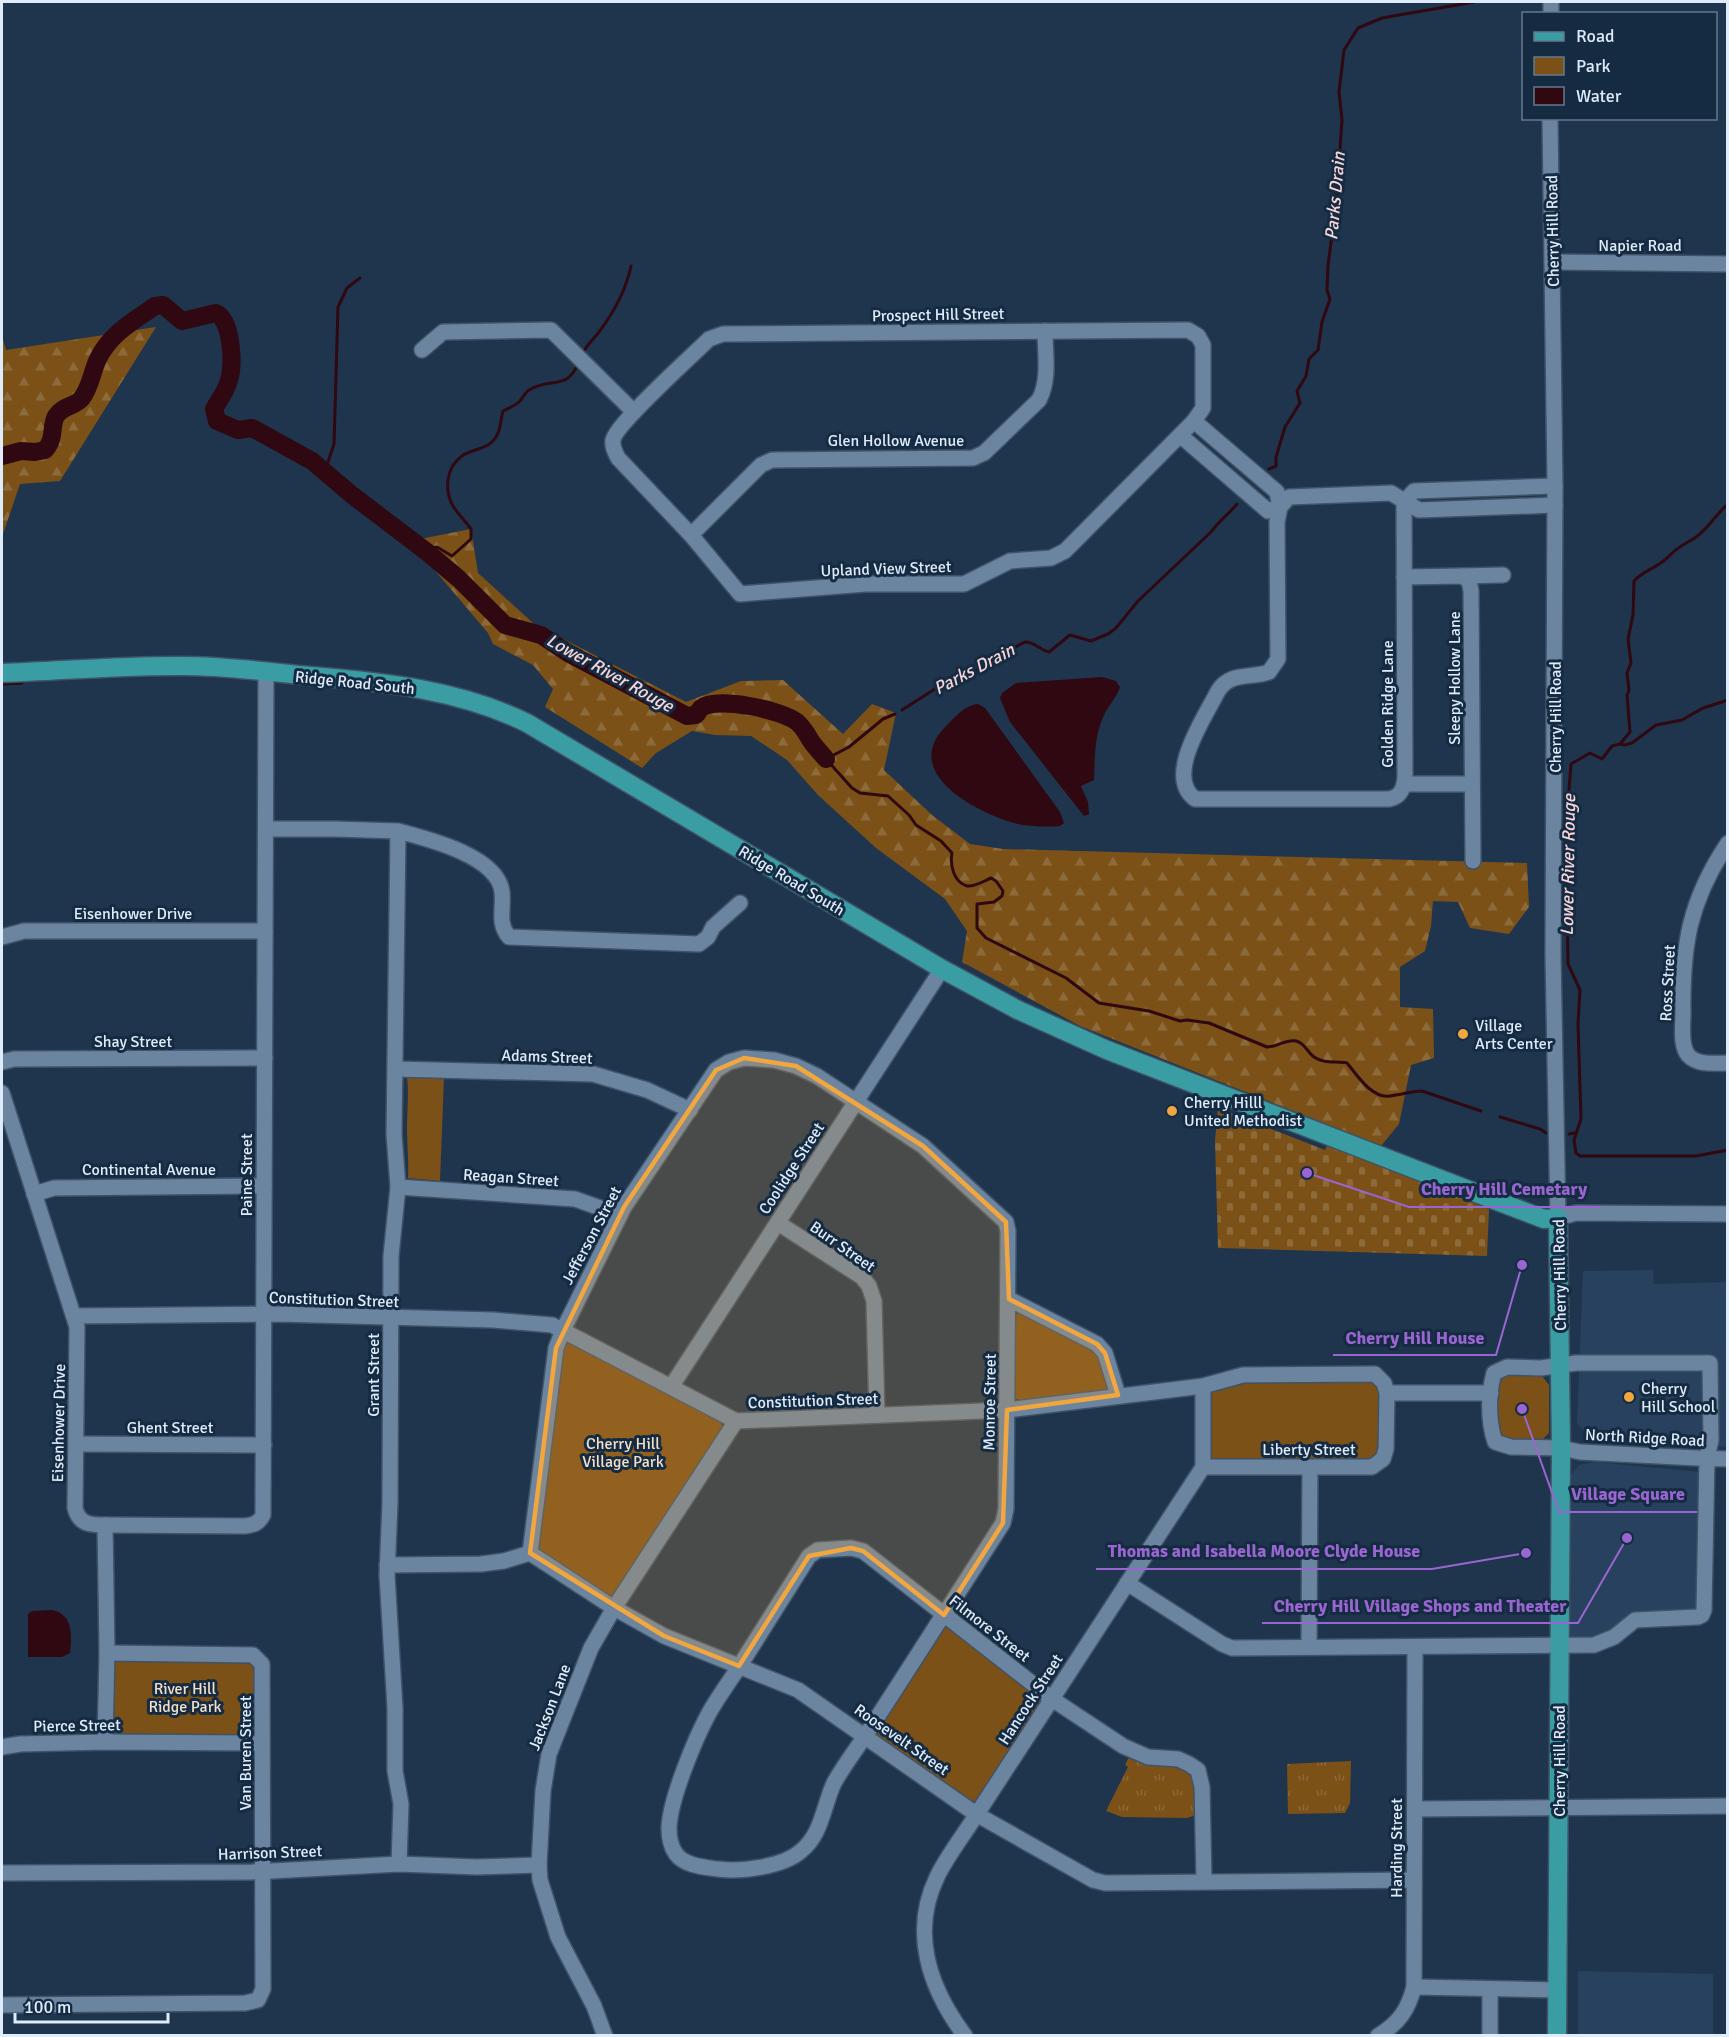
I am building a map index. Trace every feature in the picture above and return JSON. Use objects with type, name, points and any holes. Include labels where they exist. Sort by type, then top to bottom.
[{"type":"main road","name":"Ridge Road South","points":[[2,673],[182,666],[354,680],[428,690],[474,701],[505,712],[578,753],[942,969],[1018,1010],[1107,1050],[1525,1212],[1544,1219],[1558,1218]]},
{"type":"main road","name":"Cherry Hill Road","points":[[1557,2036],[1561,1448],[1558,1218]]},
{"type":"street","name":"Cherry Hill Road","points":[[1550,120],[1555,486],[1553,955],[1558,1218]]},
{"type":"street","name":"Napier Road","points":[[1552,262],[1728,264]]},
{"type":"street","points":[[422,350],[443,332],[551,330],[634,412]]},
{"type":"street","name":"Prospect Hill Street","points":[[634,412],[709,339],[723,334],[1188,330],[1198,336],[1203,345],[1199,414]]},
{"type":"street","name":"Glen Hollow Avenue","points":[[691,535],[761,465],[771,460],[973,458],[984,453],[1039,400],[1044,391],[1045,331]]},
{"type":"street","name":"Upland View Street","points":[[634,412],[613,440],[618,458],[691,535],[740,594],[866,584],[964,584],[1010,561],[1051,558],[1065,551],[1181,436],[1199,414]]},
{"type":"street","points":[[1199,414],[1277,492],[1280,507]]},
{"type":"street","points":[[1181,436],[1268,511],[1280,507],[1289,497],[1391,493],[1419,510],[1555,505]]},
{"type":"street","points":[[1404,502],[1414,491],[1555,486]]},
{"type":"street","points":[[1472,489],[1473,508]]},
{"type":"street","name":"Golden Ridge Lane","points":[[1280,507],[1277,522],[1278,659],[1269,672],[1239,675],[1220,687],[1185,759],[1183,777],[1187,791],[1195,799],[1389,799],[1398,796],[1405,784],[1404,502]]},
{"type":"street","points":[[1404,577],[1503,575]]},
{"type":"street","name":"Sleepy Hollow Lane","points":[[1462,576],[1469,581],[1472,591],[1473,861]]},
{"type":"street","name":"Paine Street","points":[[105,1525],[253,1526],[260,1521],[263,1515],[266,672]]},
{"type":"street","points":[[1405,784],[1472,784]]},
{"type":"street","points":[[267,829],[398,831],[434,840],[464,853],[492,870],[500,882],[503,930],[509,937],[699,944],[708,937],[713,927],[740,903]]},
{"type":"street","name":"Grant Street","points":[[398,831],[394,1134],[398,1187],[392,1237],[391,1470],[387,1565],[395,1708],[395,1771],[401,1804],[399,1864]]},
{"type":"street","name":"Ross Street","points":[[1728,843],[1713,865],[1692,914],[1683,962],[1683,1043],[1688,1054],[1703,1062],[1728,1063]]},
{"type":"street","name":"Eisenhower Drive","points":[[2,938],[24,931],[265,931]]},
{"type":"street","name":"Coolidge Street","points":[[671,1387],[942,969]]},
{"type":"street","name":"Shay Street","points":[[2,1062],[14,1059],[265,1058]]},
{"type":"street","name":"Jefferson Street","points":[[530,1553],[556,1348],[590,1272],[624,1207],[716,1070],[729,1062],[744,1058],[774,1060],[796,1066],[817,1076],[856,1101]]},
{"type":"street","name":"Adams Street","points":[[396,1069],[593,1074],[647,1090],[690,1110]]},
{"type":"street","name":"Eisenhower Drive","points":[[2,1093],[77,1327],[75,1508],[77,1517],[83,1523],[105,1525]]},
{"type":"street","name":"Monroe Street","points":[[856,1101],[923,1146],[1006,1222],[1008,1231],[1006,1509],[1003,1522],[866,1736]]},
{"type":"street","name":"Continental Avenue","points":[[34,1194],[54,1188],[264,1186]]},
{"type":"street","name":"Reagan Street","points":[[398,1187],[575,1199],[620,1215]]},
{"type":"street","points":[[1558,1218],[1576,1213],[1728,1214]]},
{"type":"street","name":"Burr Street","points":[[777,1222],[862,1277],[869,1286],[874,1301],[877,1415]]},
{"type":"street","points":[[1009,1299],[1097,1344],[1105,1353],[1118,1395]]},
{"type":"street","name":"Constitution Street","points":[[74,1316],[265,1315],[493,1320],[552,1325],[736,1421],[1006,1410],[1203,1386],[1243,1375],[1375,1374],[1384,1383],[1387,1393]]},
{"type":"street","points":[[1127,1583],[1222,1644],[1232,1648],[1594,1645],[1614,1637],[1635,1620],[1702,1615],[1706,1599],[1704,1560],[1707,1458],[1711,1440],[1710,1363],[1576,1363],[1541,1368],[1507,1368],[1494,1373],[1490,1428],[1496,1442],[1511,1447],[1561,1448]]},
{"type":"street","points":[[1203,1386],[1203,1467]]},
{"type":"street","points":[[1387,1393],[1491,1393]]},
{"type":"street","name":"Liberty Street","points":[[1203,1467],[1372,1467],[1383,1459],[1386,1449],[1387,1393]]},
{"type":"street","name":"Jackson Lane","points":[[605,2036],[594,2006],[558,1937],[540,1880],[543,1791],[549,1754],[591,1648],[614,1608],[736,1421]]},
{"type":"street","name":"Ghent Street","points":[[76,1444],[264,1445]]},
{"type":"street","name":"North Ridge Road","points":[[1561,1448],[1580,1452],[1728,1459]]},
{"type":"street","name":"Hancock Street","points":[[962,2035],[932,1979],[925,1952],[923,1928],[928,1900],[937,1876],[1203,1467]]},
{"type":"street","points":[[1309,1647],[1310,1468]]},
{"type":"street","points":[[105,1525],[107,1653],[105,1742]]},
{"type":"street","name":"Filmore Street","points":[[866,1736],[835,1782],[816,1834],[800,1853],[783,1862],[725,1870],[698,1866],[677,1856],[671,1843],[669,1828],[675,1801],[691,1751],[710,1712],[809,1556],[818,1551],[851,1548],[863,1551],[1052,1700],[1123,1746],[1148,1757],[1178,1759],[1198,1770],[1202,1787],[1204,1881]]},
{"type":"street","points":[[387,1565],[481,1564],[530,1553]]},
{"type":"street","name":"Roosevelt Street","points":[[530,1553],[614,1608],[664,1636],[798,1690],[976,1814],[1094,1880],[1105,1883],[1414,1880]]},
{"type":"street","name":"Harding Street","points":[[1378,2036],[1403,2016],[1410,2003],[1414,1987],[1415,1647]]},
{"type":"street","name":"Van Buren Street","points":[[2,2005],[245,2003],[258,2000],[263,1989],[262,1664],[253,1655],[107,1653]]},
{"type":"street","name":"Pierce Street","points":[[2,1747],[20,1744],[105,1742],[262,1743]]},
{"type":"street","points":[[1415,1809],[1728,1806]]},
{"type":"street","name":"Harrison Street","points":[[2,1873],[263,1871],[399,1864],[477,1867],[539,1865]]},
{"type":"street","points":[[1414,1987],[1558,1990]]},
{"type":"street","points":[[1490,1989],[1490,2036]]},
{"type":"highlighted area","points":[[744,1058],[796,1066],[923,1146],[1006,1222],[1009,1299],[1097,1344],[1105,1353],[1118,1395],[1007,1410],[1003,1523],[944,1615],[863,1551],[851,1548],[809,1556],[739,1666],[664,1636],[530,1553],[556,1348],[624,1207],[716,1070]]},
{"type":"shaded area","points":[[1653,1270],[1654,1284],[1727,1282],[1727,1447],[1587,1435],[1577,1423],[1583,1271]]},
{"type":"shaded area","points":[[1595,1462],[1701,1472],[1700,1610],[1612,1629],[1591,1639],[1574,1640],[1569,1636],[1571,1475],[1579,1465]]},
{"type":"shaded area","points":[[1578,1971],[1713,1974],[1713,2035],[1578,2035]]},
{"type":"green space","points":[[156,327],[60,481],[20,484],[2,537],[2,336],[6,350]]},
{"type":"green space","points":[[471,529],[478,573],[534,624],[686,702],[741,681],[783,680],[843,734],[872,704],[896,713],[884,770],[932,815],[970,844],[1003,849],[1527,863],[1529,907],[1509,934],[1470,928],[1458,902],[1433,901],[1431,926],[1425,951],[1400,967],[1400,1007],[1433,1009],[1434,1058],[1411,1065],[1399,1124],[1381,1146],[1080,1026],[962,962],[967,931],[945,899],[876,848],[818,795],[787,760],[751,736],[715,735],[692,731],[656,753],[642,768],[545,707],[553,689],[533,665],[493,644],[488,633],[410,541]]},
{"type":"green space","points":[[407,1076],[444,1077],[440,1181],[408,1178]]},
{"type":"green space","points":[[1218,1108],[1325,1150],[1327,1145],[1489,1209],[1487,1256],[1218,1248],[1215,1141]]},
{"type":"green space","points":[[1019,1312],[1097,1349],[1109,1384],[1108,1389],[1102,1393],[1024,1402],[1014,1398],[1015,1316]]},
{"type":"green space","name":"Cherry Hill Village Park","points":[[569,1341],[721,1422],[723,1429],[616,1596],[611,1598],[537,1549],[560,1349],[565,1342]]},
{"type":"green space","points":[[1503,1375],[1542,1376],[1549,1385],[1549,1433],[1542,1440],[1503,1440],[1496,1433],[1496,1381]]},
{"type":"green space","points":[[1373,1379],[1380,1386],[1380,1452],[1373,1460],[1217,1462],[1209,1455],[1209,1395],[1213,1389],[1243,1380]]},
{"type":"green space","points":[[949,1626],[1041,1699],[1041,1703],[977,1801],[970,1801],[879,1739],[875,1731],[942,1627]]},
{"type":"green space","name":"River Hill Ridge Park","points":[[118,1659],[256,1662],[257,1730],[250,1736],[116,1735],[113,1728],[112,1668]]},
{"type":"green space","points":[[1130,1755],[1187,1769],[1194,1779],[1196,1812],[1193,1816],[1187,1818],[1122,1817],[1106,1811],[1128,1767],[1125,1765]]},
{"type":"green space","points":[[1351,1761],[1350,1803],[1345,1813],[1288,1814],[1287,1764]]},
{"type":"water","points":[[1102,677],[1116,681],[1120,687],[1099,728],[1094,780],[1081,786],[1088,802],[1089,814],[1084,816],[1010,722],[1000,698],[1002,693],[1016,683]]},
{"type":"water","points":[[978,704],[985,708],[1060,812],[1064,823],[1060,826],[1025,825],[997,817],[962,799],[947,787],[936,773],[931,758],[935,741],[958,714],[969,706]]},
{"type":"water","points":[[52,1610],[64,1616],[70,1626],[70,1653],[62,1657],[28,1657],[28,1614],[32,1611]]},
{"type":"waterway","name":"Parks Drain","points":[[1269,469],[1276,466],[1276,457],[1285,427],[1300,403],[1297,391],[1306,376],[1309,359],[1318,350],[1322,322],[1330,299],[1327,290],[1328,265],[1336,206],[1342,120],[1339,92],[1344,50],[1358,28],[1382,18],[1474,2]]},
{"type":"waterway","points":[[582,355],[614,309],[623,292],[631,266]]},
{"type":"waterway","points":[[325,471],[334,444],[338,307],[347,288],[360,278]]},
{"type":"waterway","name":"Lower River Rouge","points":[[2,456],[21,451],[45,450],[51,441],[56,416],[82,398],[98,359],[109,342],[155,306],[163,305],[182,321],[216,313],[225,324],[231,354],[231,373],[228,384],[214,409],[217,421],[238,430],[252,428],[312,461],[459,579],[505,625],[541,635],[568,653],[687,716],[696,715],[701,708],[721,703],[764,709],[789,717],[801,726],[826,759]]},
{"type":"waterway","points":[[427,552],[437,547],[452,556],[471,539],[471,529],[453,506],[448,493],[448,479],[457,461],[466,454],[492,442],[499,431],[503,411],[518,403],[529,390],[537,386],[563,381],[578,364]]},
{"type":"waterway","name":"Parks Drain","points":[[902,710],[960,673],[973,672],[995,657],[1025,642],[1049,652],[1070,635],[1091,641],[1108,634],[1116,628],[1138,601],[1211,532],[1237,504]]},
{"type":"waterway","points":[[1620,744],[1630,732],[1627,673],[1631,663],[1628,639],[1633,615],[1634,581],[1701,533],[1728,504]]},
{"type":"waterway","points":[[2,684],[22,683]]},
{"type":"waterway","name":"Lower River Rouge","points":[[1728,700],[1703,708],[1682,720],[1656,725],[1632,743],[1612,746],[1602,759],[1590,753],[1571,764],[1566,829],[1568,964],[1580,990],[1578,1024],[1581,1119],[1574,1140],[1576,1153],[1580,1156],[1696,1156],[1728,1150]]},
{"type":"waterway","name":"Lower River Rouge","points":[[895,714],[883,719],[849,747],[826,759],[852,788],[860,793],[888,796],[909,815],[916,825],[941,841],[952,853],[954,872],[962,884],[973,886],[991,878],[996,881],[1003,891],[1002,896],[994,902],[977,904],[977,928],[986,938],[1066,978],[1099,1003],[1149,1011],[1180,1021],[1209,1023],[1267,1047],[1296,1041],[1318,1059],[1347,1063],[1377,1094],[1390,1096],[1422,1091],[1481,1111]]},
{"type":"waterway","name":"Lower River Rouge","points":[[1500,1117],[1540,1129],[1546,1133]]},
{"type":"waterway","name":"Lower River Rouge","points":[[1569,1134],[1575,1133]]},
{"type":"place","name":"Village Arts Center","points":[[1463,1034]]},
{"type":"place","name":"Cherry Hilll United Methodist","points":[[1172,1111]]},
{"type":"place","name":"Cherry Hill Cemetary","points":[[1307,1173]]},
{"type":"place","name":"Cherry Hill House","points":[[1522,1265]]},
{"type":"place","name":"Cherry Hill School","points":[[1629,1397]]},
{"type":"place","name":"Village Square","points":[[1522,1409]]},
{"type":"place","name":"Cherry Hill Village Shops and Theater","points":[[1627,1538]]},
{"type":"place","name":"Thomas and Isabella Moore Clyde House","points":[[1526,1553]]}]
